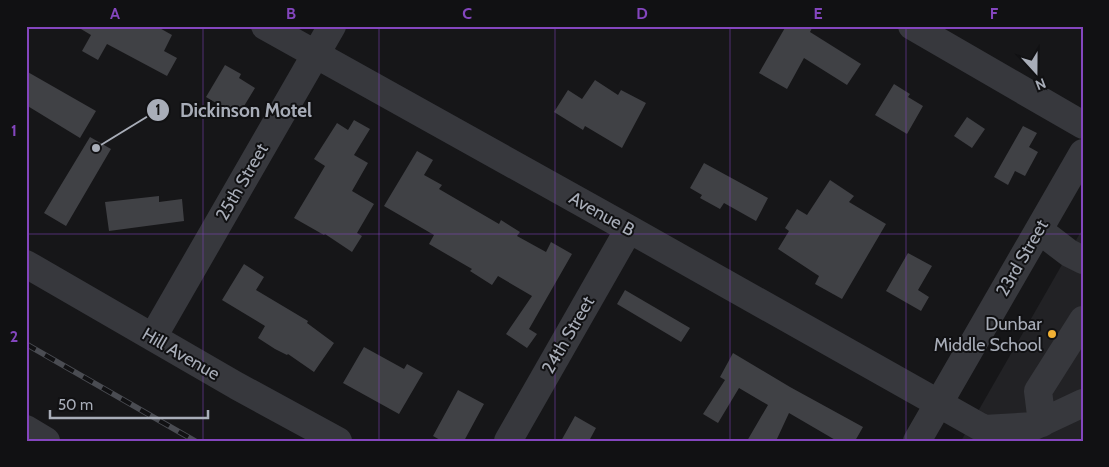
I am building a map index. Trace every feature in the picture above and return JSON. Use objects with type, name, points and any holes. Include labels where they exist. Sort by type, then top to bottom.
[{"type":"street","name":"Avenue B","points":[[265,26],[984,429],[1034,426],[1083,403]]},
{"type":"street","name":"25th Street","points":[[153,337],[332,26]]},
{"type":"street","points":[[912,26],[1083,125]]},
{"type":"street","name":"23rd Street","points":[[916,441],[1083,153]]},
{"type":"street","name":"24th Street","points":[[508,441],[629,229]]},
{"type":"street","points":[[1039,230],[1083,260]]},
{"type":"street","name":"Hill Avenue","points":[[26,264],[237,386],[338,441]]},
{"type":"street","points":[[1042,422],[1038,391],[1083,320]]},
{"type":"street","points":[[26,429],[46,441]]},
{"type":"shaded area","name":"Dunbar Middle School","points":[[1083,228],[1083,441],[961,441]]},
{"type":"building","points":[[76,26],[156,26],[172,35],[164,51],[177,58],[167,76],[107,44],[98,60],[82,51],[91,35]]},
{"type":"building","points":[[786,26],[813,26],[810,32],[861,64],[847,85],[804,58],[787,89],[759,73]]},
{"type":"building","points":[[225,65],[241,74],[239,78],[255,88],[238,116],[206,97]]},
{"type":"building","points":[[26,71],[96,111],[80,138],[26,105]]},
{"type":"building","points":[[595,80],[618,95],[621,90],[646,103],[622,148],[585,126],[583,130],[554,112],[568,90],[582,99]]},
{"type":"building","points":[[894,84],[910,94],[908,97],[923,106],[907,134],[875,115]]},
{"type":"building","points":[[967,117],[985,129],[972,148],[954,136]]},
{"type":"building","points":[[354,120],[370,129],[354,155],[368,163],[352,191],[374,204],[357,233],[362,236],[352,252],[325,234],[294,218],[325,166],[314,159],[337,123],[348,130]]},
{"type":"building","points":[[1023,126],[1037,133],[1029,147],[1038,152],[1025,176],[1015,171],[1008,185],[994,177]]},
{"type":"building","points":[[90,137],[111,149],[66,226],[44,213]]},
{"type":"building","points":[[417,151],[433,160],[424,175],[442,185],[439,189],[499,224],[501,220],[520,232],[517,236],[546,252],[551,242],[572,254],[529,329],[537,334],[527,348],[506,334],[532,296],[498,276],[492,285],[470,271],[472,269],[429,244],[434,235],[384,206]]},
{"type":"building","points":[[704,163],[768,198],[756,221],[724,203],[720,209],[700,198],[702,195],[690,188]]},
{"type":"building","points":[[830,180],[854,196],[849,202],[886,224],[842,299],[815,284],[819,276],[778,249],[789,231],[785,228],[797,209],[807,215]]},
{"type":"building","points":[[159,196],[159,202],[182,199],[184,221],[109,231],[105,202]]},
{"type":"building","points":[[908,253],[932,266],[918,290],[929,297],[921,311],[886,291]]},
{"type":"building","points":[[244,264],[264,277],[256,290],[308,321],[307,323],[334,343],[314,372],[288,354],[275,349],[258,338],[265,326],[222,300]]},
{"type":"building","points":[[625,290],[690,328],[681,342],[617,304]]},
{"type":"building","points":[[364,347],[404,369],[407,364],[423,373],[399,414],[343,383]]},
{"type":"building","points":[[733,353],[863,427],[855,441],[837,441],[789,413],[776,441],[747,441],[768,405],[739,388],[718,423],[703,414],[725,380],[720,377]]},
{"type":"building","points":[[458,390],[484,404],[464,441],[442,441],[433,436]]},
{"type":"building","points":[[575,416],[596,428],[589,441],[561,441]]},
{"type":"railway","points":[[26,344],[195,441]]},
{"type":"place","name":"Dickinson Motel","points":[[96,148]]},
{"type":"place","name":"Dunbar Middle School","points":[[1052,334]]}]
